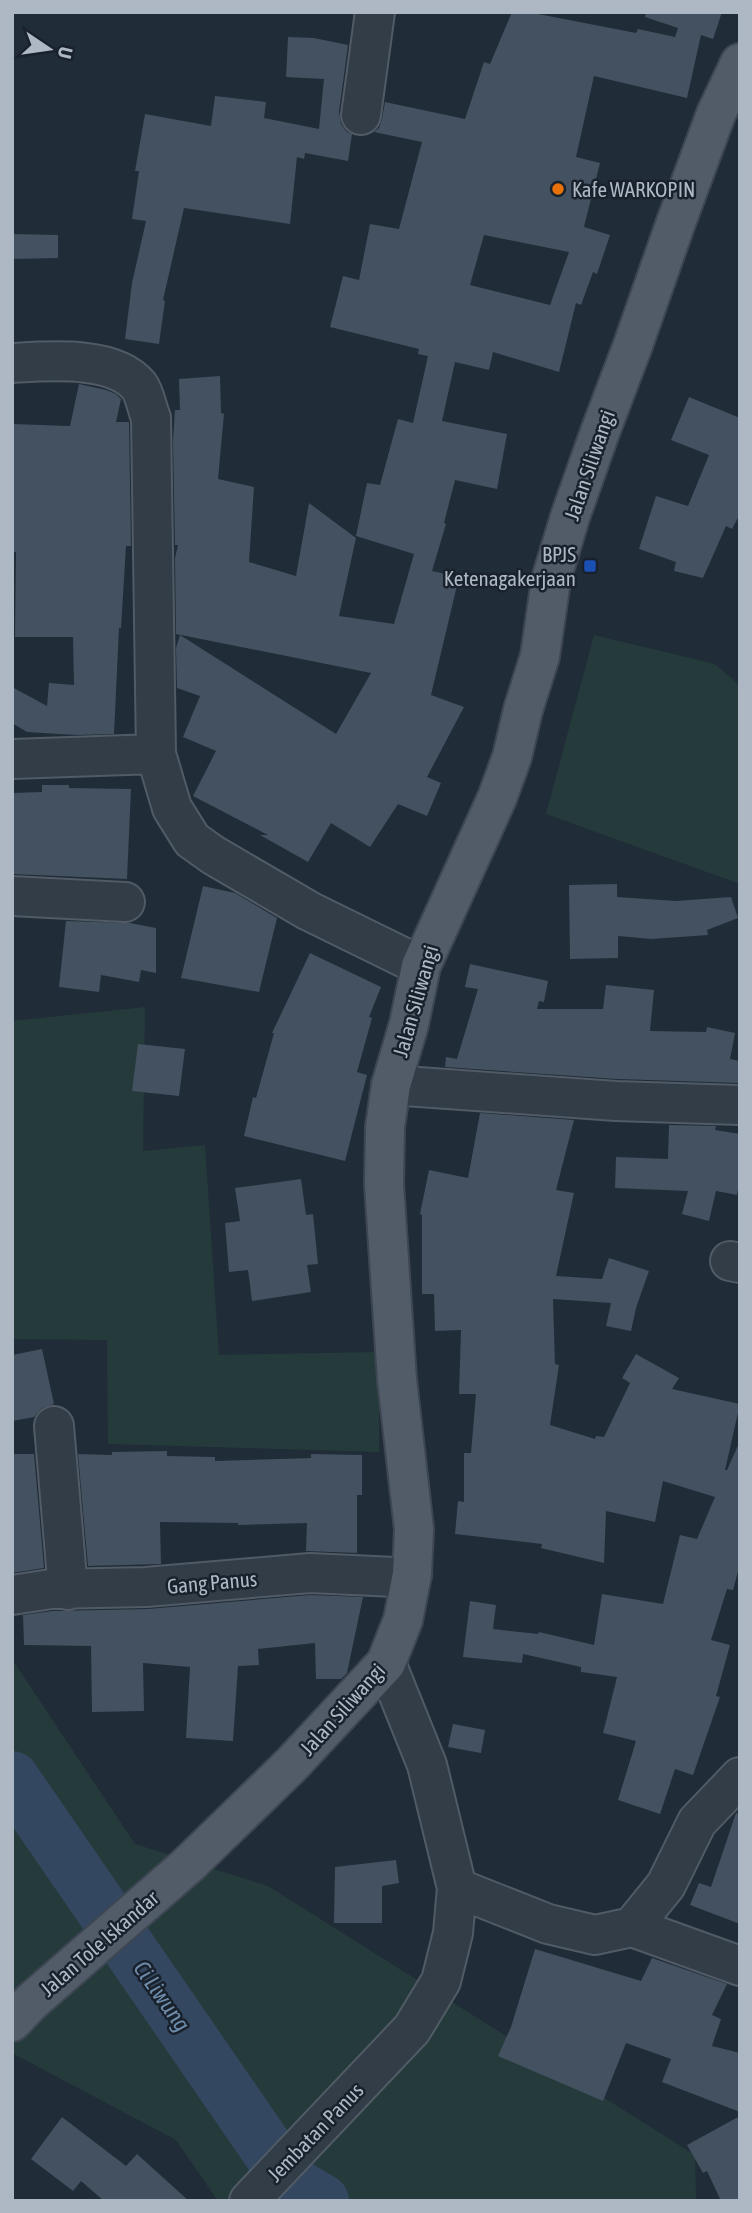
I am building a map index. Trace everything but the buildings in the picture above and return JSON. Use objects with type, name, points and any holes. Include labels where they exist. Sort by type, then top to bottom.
[{"type":"main road","name":"Jalan Siliwangi","points":[[188,1865],[292,1764],[386,1663],[403,1620],[412,1574],[414,1529],[397,1380],[384,1184],[390,1086],[409,1024],[421,966],[497,798],[512,757],[540,656],[551,580],[570,517],[728,120],[740,63]]},
{"type":"main road","name":"Jalan Tole Iskandar","points":[[21,2012],[188,1865]]},
{"type":"street","points":[[361,116],[374,12]]},
{"type":"street","points":[[12,363],[63,360],[115,369],[140,387],[151,418],[156,754],[172,808],[192,840],[309,911],[421,966]]},
{"type":"street","points":[[12,759],[156,754]]},
{"type":"street","points":[[12,896],[125,902]]},
{"type":"street","points":[[390,1086],[616,1101],[740,1105]]},
{"type":"street","points":[[54,1426],[68,1590]]},
{"type":"street","name":"Gang Panus","points":[[12,1595],[51,1589],[146,1587],[310,1573],[395,1577],[412,1574]]},
{"type":"street","name":"Jembatan Panus","points":[[249,2201],[412,2029],[441,1982],[453,1933],[457,1888],[427,1765],[386,1663]]},
{"type":"street","points":[[632,1927],[666,1885],[697,1822],[740,1777]]},
{"type":"street","points":[[457,1888],[548,1924],[595,1935],[632,1927],[740,1966]]},
{"type":"green space","points":[[594,635],[715,664],[740,686],[740,884],[546,814]]},
{"type":"green space","points":[[145,1007],[143,1151],[205,1145],[219,1355],[379,1352],[379,1452],[108,1444],[107,1340],[12,1339],[12,1021]]},
{"type":"green space","points":[[12,1659],[135,1844],[268,1886],[695,2155],[696,2201],[218,2201],[176,2140],[12,2053]]},
{"type":"waterway","name":"Ci Liwung","points":[[12,1778],[290,2182],[322,2201]]},
{"type":"place","name":"Kafe WARKOPIN","points":[[558,189]]},
{"type":"place","name":"BPJS Ketenagakerjaan","points":[[590,566]]}]
